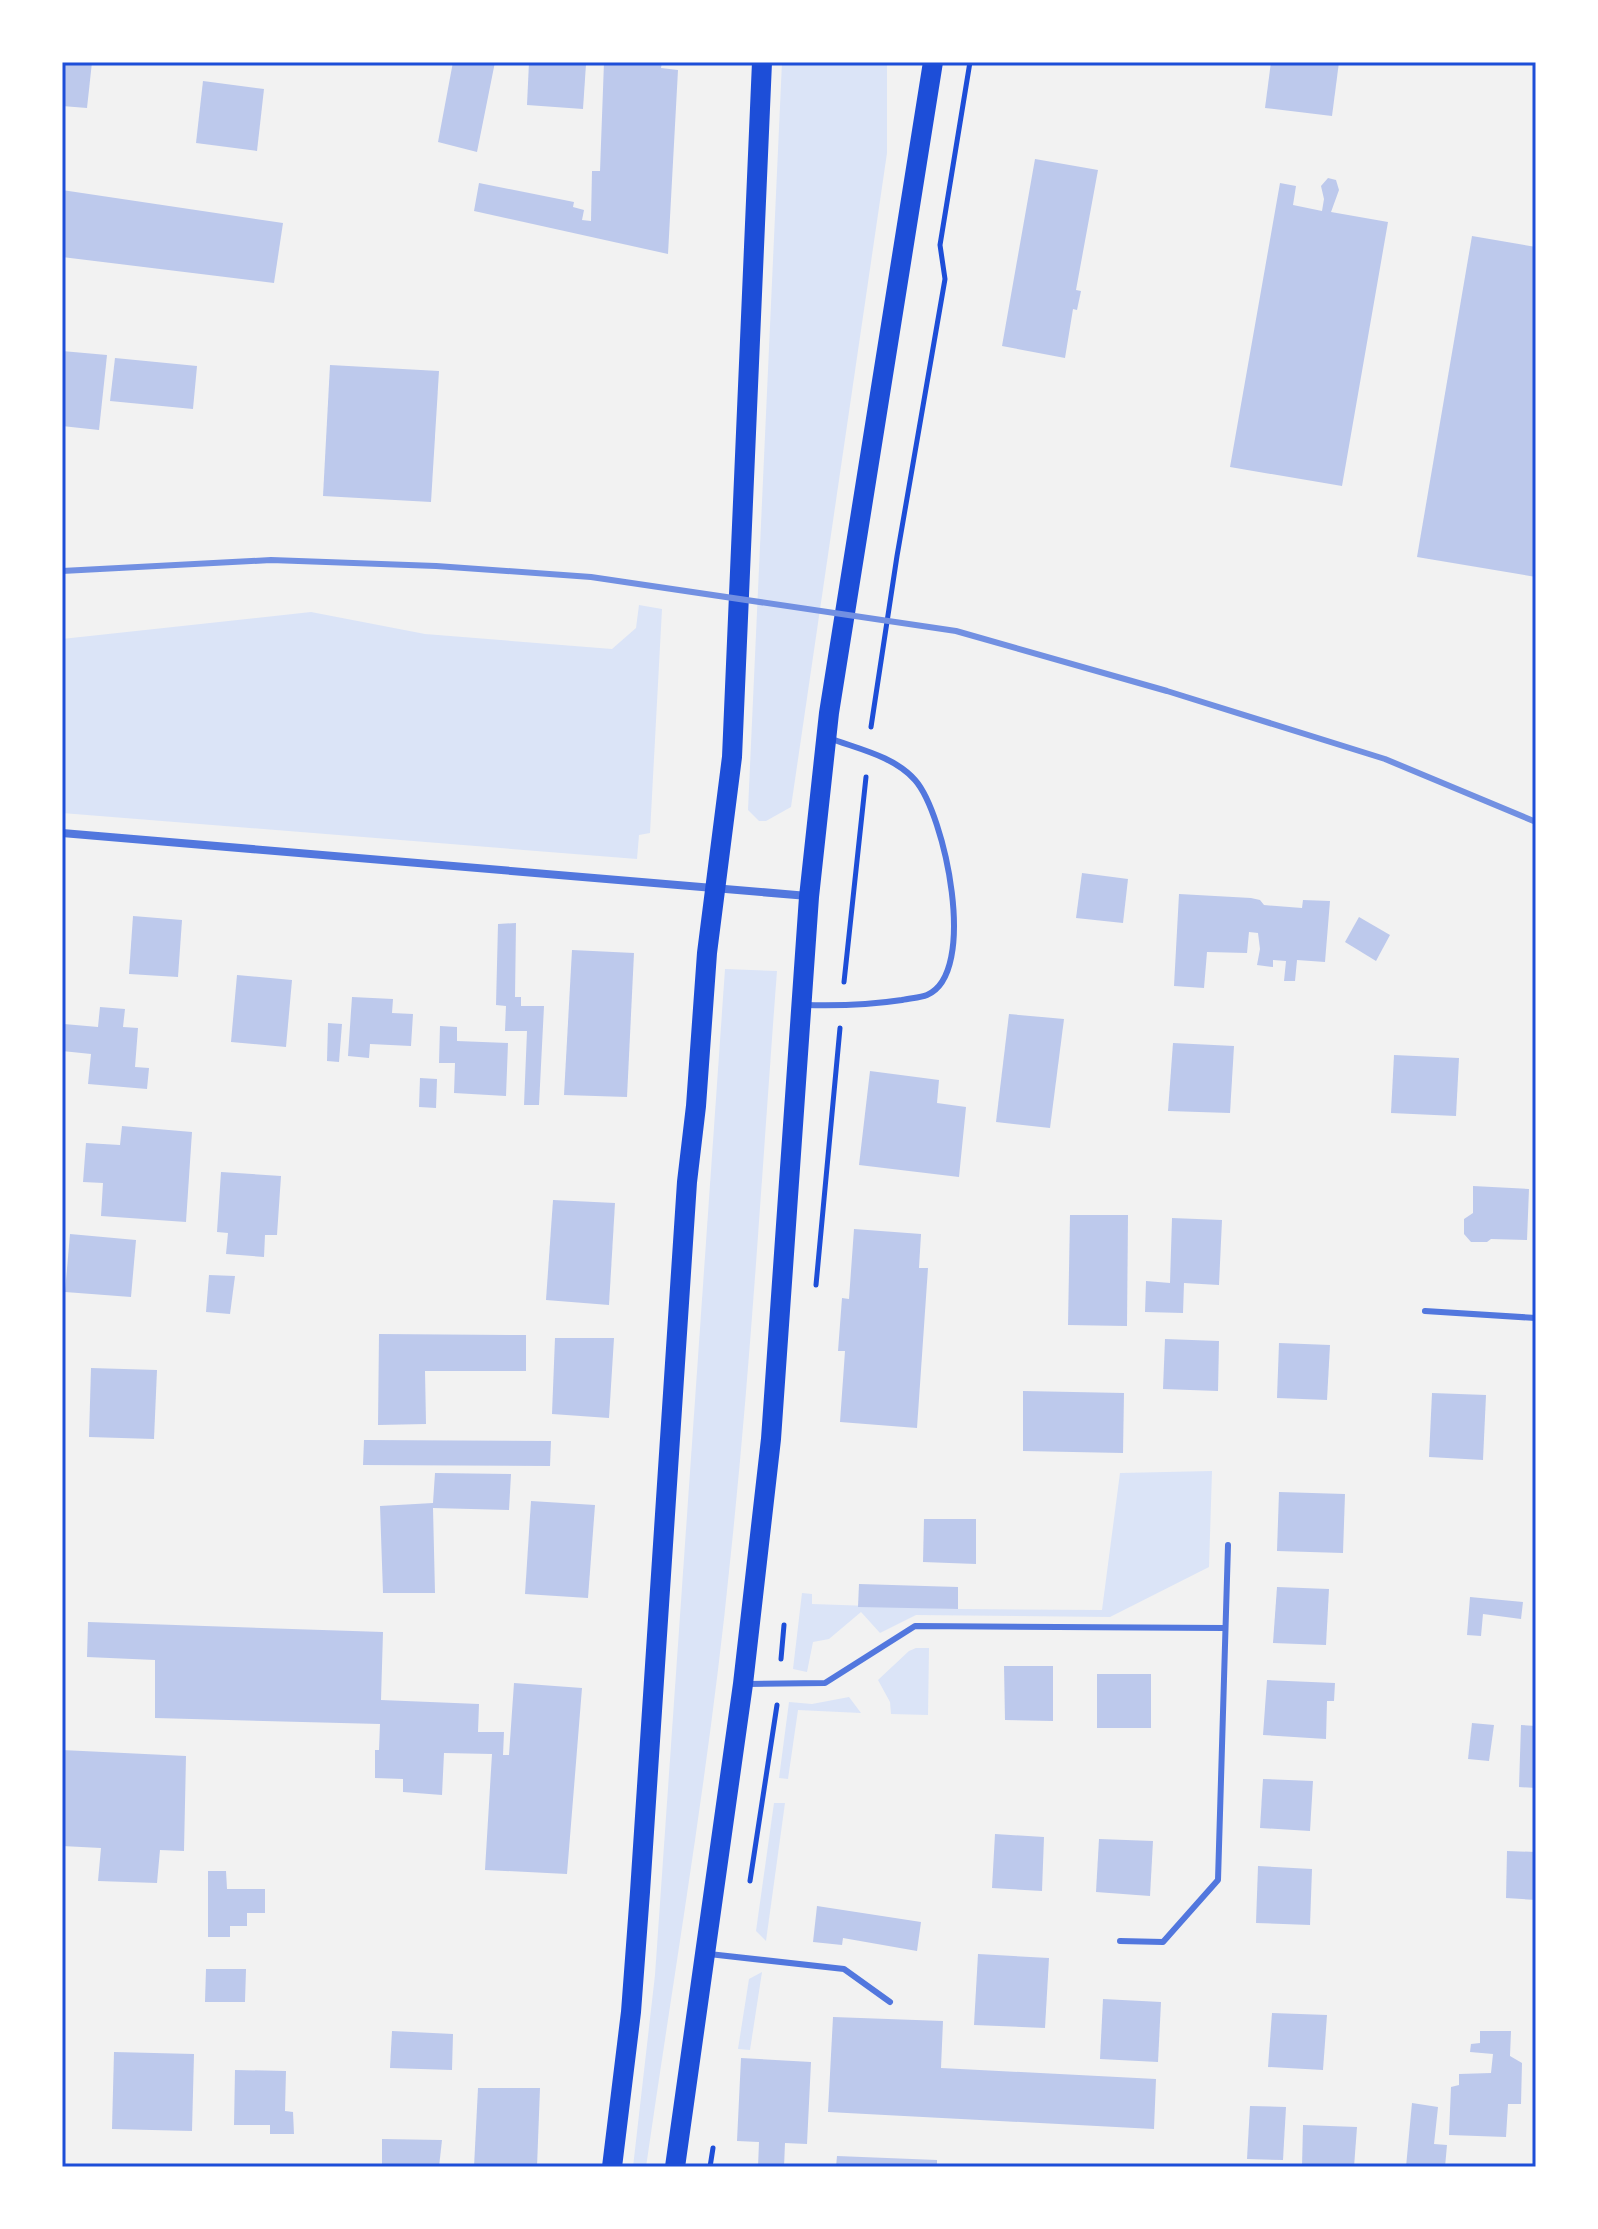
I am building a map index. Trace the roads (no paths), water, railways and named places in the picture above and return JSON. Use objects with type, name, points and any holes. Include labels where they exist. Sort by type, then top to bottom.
[{"type":"main road","points":[[612,2167],[631,2012],[687,1182],[707,953],[732,757],[762,62]]},
{"type":"main road","points":[[675,2167],[743,1684],[771,1439],[809,897],[826,737],[933,62]]},
{"type":"street","points":[[62,833],[809,897]]},
{"type":"lane","points":[[802,1005],[863,1006],[928,995],[944,980],[954,923],[953,888],[936,818],[927,795],[900,764],[826,737]]},
{"type":"lane","points":[[1425,1311],[1536,1318]]},
{"type":"lane","points":[[1120,1941],[1163,1942],[1218,1880],[1228,1545]]},
{"type":"lane","points":[[743,1684],[825,1683],[915,1626],[1224,1628]]},
{"type":"lane","points":[[705,1954],[844,1969],[890,2002]]},
{"type":"railway","points":[[62,571],[271,560],[436,566],[591,577],[956,631],[1167,691],[1385,759],[1536,822]]}]
